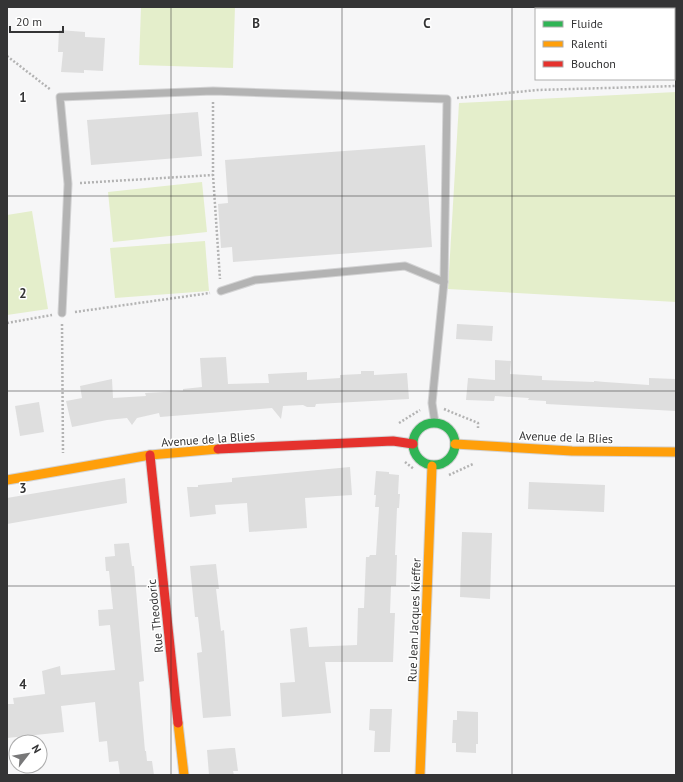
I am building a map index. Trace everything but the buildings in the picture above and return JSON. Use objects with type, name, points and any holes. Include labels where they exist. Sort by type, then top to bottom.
[{"type":"main road","points":[[435,423],[446,427],[454,438],[455,444],[451,458],[438,465],[432,466],[420,461],[416,456],[413,444],[414,438],[422,427],[435,423]]},
{"type":"main road","name":"Avenue de la Blies","points":[[7,480],[150,455],[218,449],[393,440],[413,444]]},
{"type":"main road","name":"Avenue de la Blies","points":[[455,444],[572,451],[676,452]]},
{"type":"main road","name":"Rue Theodoric","points":[[150,455],[184,775]]},
{"type":"main road","name":"Rue Jean Jacques Kieffer","points":[[420,775],[432,466]]},
{"type":"lane","points":[[62,314],[68,184],[60,97],[213,92],[447,99],[444,282],[432,403],[435,423]]},
{"type":"lane","points":[[221,291],[255,280],[405,266],[444,282]]},
{"type":"path","points":[[7,56],[60,97]]},
{"type":"path","points":[[447,99],[537,90],[676,86]]},
{"type":"path","points":[[7,323],[221,291],[213,175],[213,92]]},
{"type":"path","points":[[68,184],[213,175]]},
{"type":"path","points":[[62,314],[63,452],[66,469]]},
{"type":"path","points":[[404,461],[431,482],[478,462]]},
{"type":"green space","points":[[141,7],[235,7],[233,68],[139,65]]},
{"type":"green space","points":[[676,92],[676,302],[448,289],[459,103]]},
{"type":"green space","points":[[202,182],[207,232],[113,242],[108,192]]},
{"type":"green space","points":[[32,211],[48,309],[7,315],[7,215]]},
{"type":"green space","points":[[205,241],[209,291],[115,298],[110,248]]},
{"type":"traffic: fast","points":[[430,423],[438,423],[446,426],[452,432],[455,444],[452,456],[446,462],[438,465],[430,465],[422,462],[416,456],[413,448],[413,440],[416,432],[422,426],[430,423]]},
{"type":"traffic: slow","points":[[455,444],[572,451],[676,452]]},
{"type":"traffic: slow","points":[[7,480],[150,455],[218,449]]},
{"type":"traffic: slow","points":[[420,775],[432,466]]},
{"type":"traffic: slow","points":[[178,723],[184,775]]},
{"type":"traffic: jam","points":[[218,449],[393,441],[413,444]]},
{"type":"traffic: jam","points":[[150,455],[178,723]]}]
